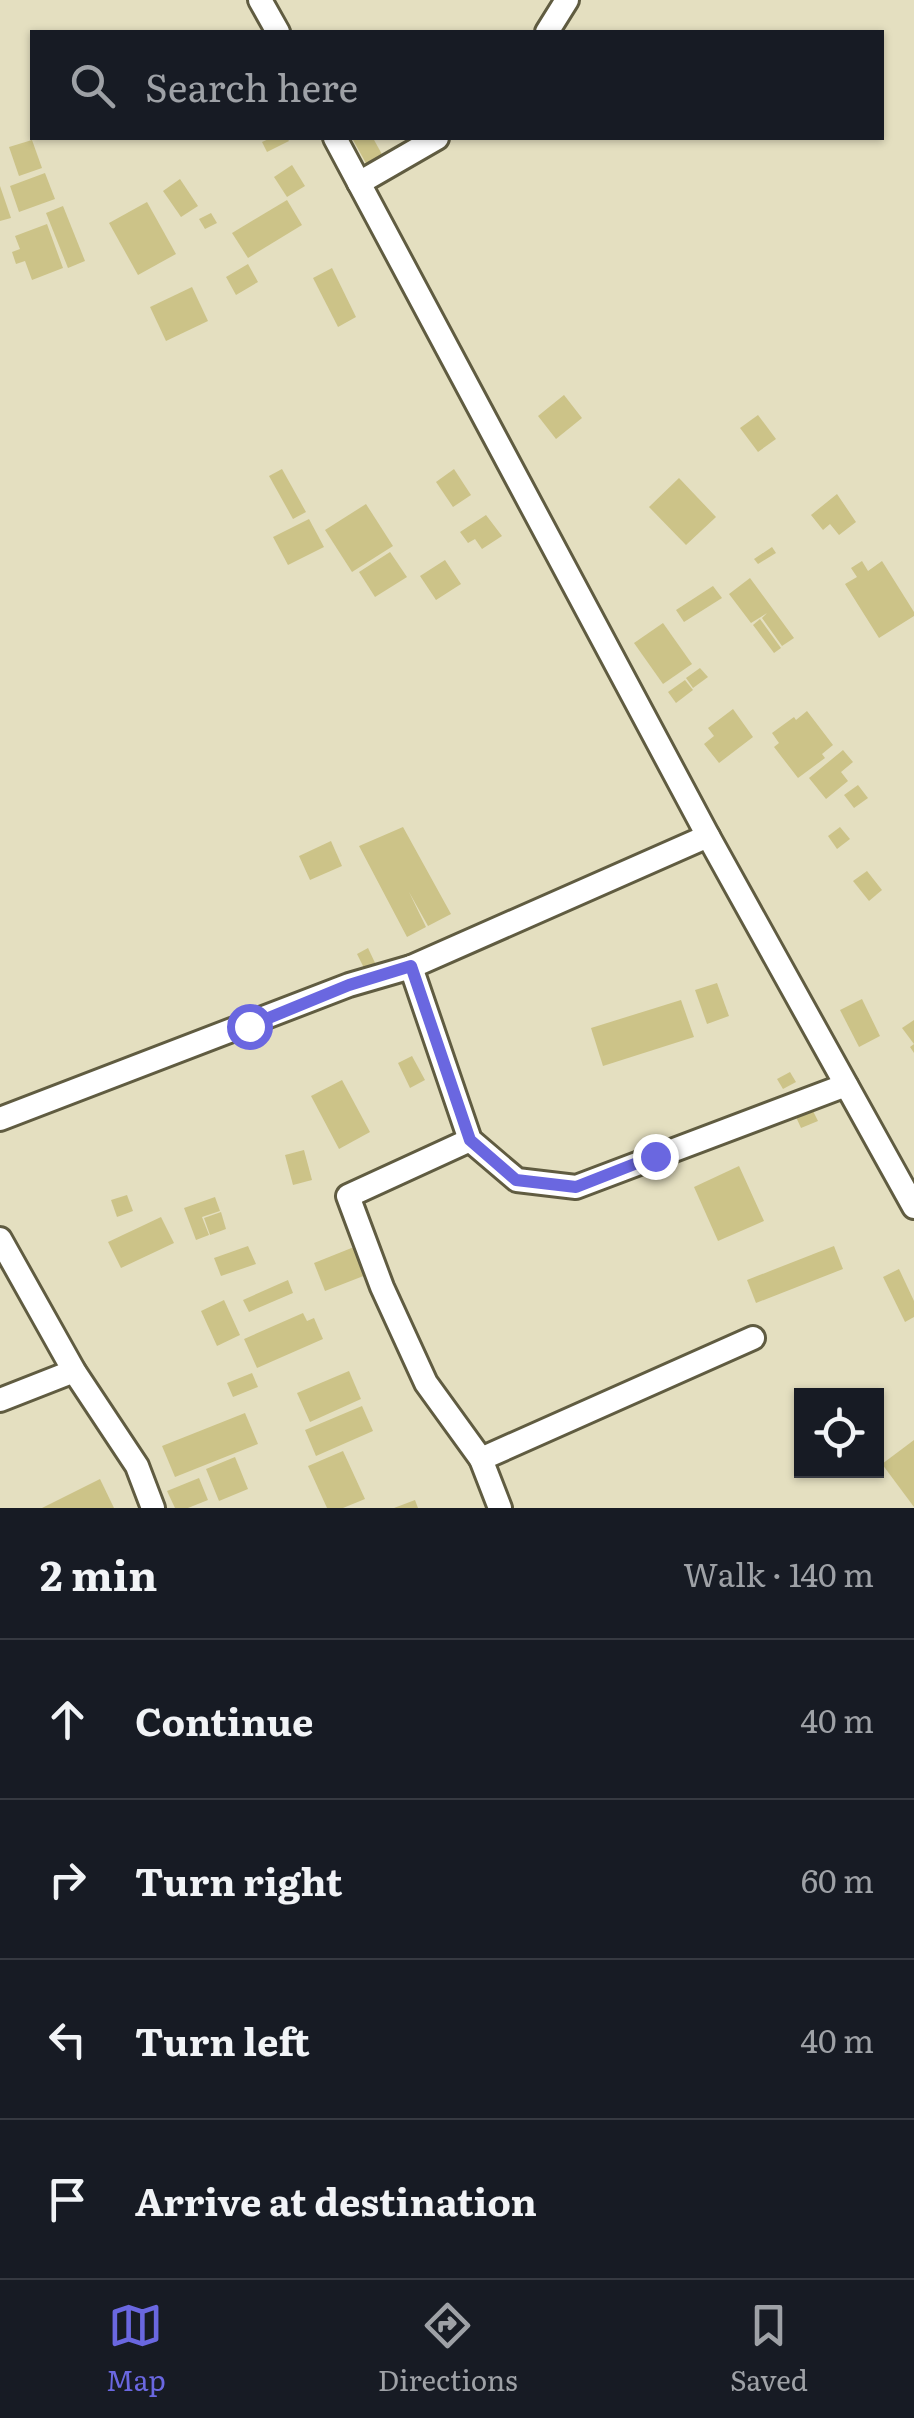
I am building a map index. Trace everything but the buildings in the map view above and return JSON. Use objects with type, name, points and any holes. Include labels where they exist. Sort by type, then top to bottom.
[{"type":"street","points":[[260,0],[277,30]]},
{"type":"street","points":[[548,30],[566,0]]},
{"type":"street","points":[[336,140],[708,836],[914,1207]]},
{"type":"street","points":[[359,182],[433,140]]},
{"type":"street","points":[[0,1119],[349,985],[411,966],[708,836]]},
{"type":"street","points":[[411,966],[470,1140],[516,1180],[576,1187],[846,1085]]},
{"type":"street","points":[[470,1140],[348,1196],[382,1287],[426,1382],[480,1459],[500,1508]]},
{"type":"street","points":[[0,1239],[74,1371],[137,1466],[153,1508]]},
{"type":"street","points":[[480,1459],[753,1338]]},
{"type":"street","points":[[0,1400],[74,1371]]},
{"type":"route","points":[[249,1026],[349,985],[411,966],[470,1140],[516,1180],[576,1187],[655,1156]]}]
